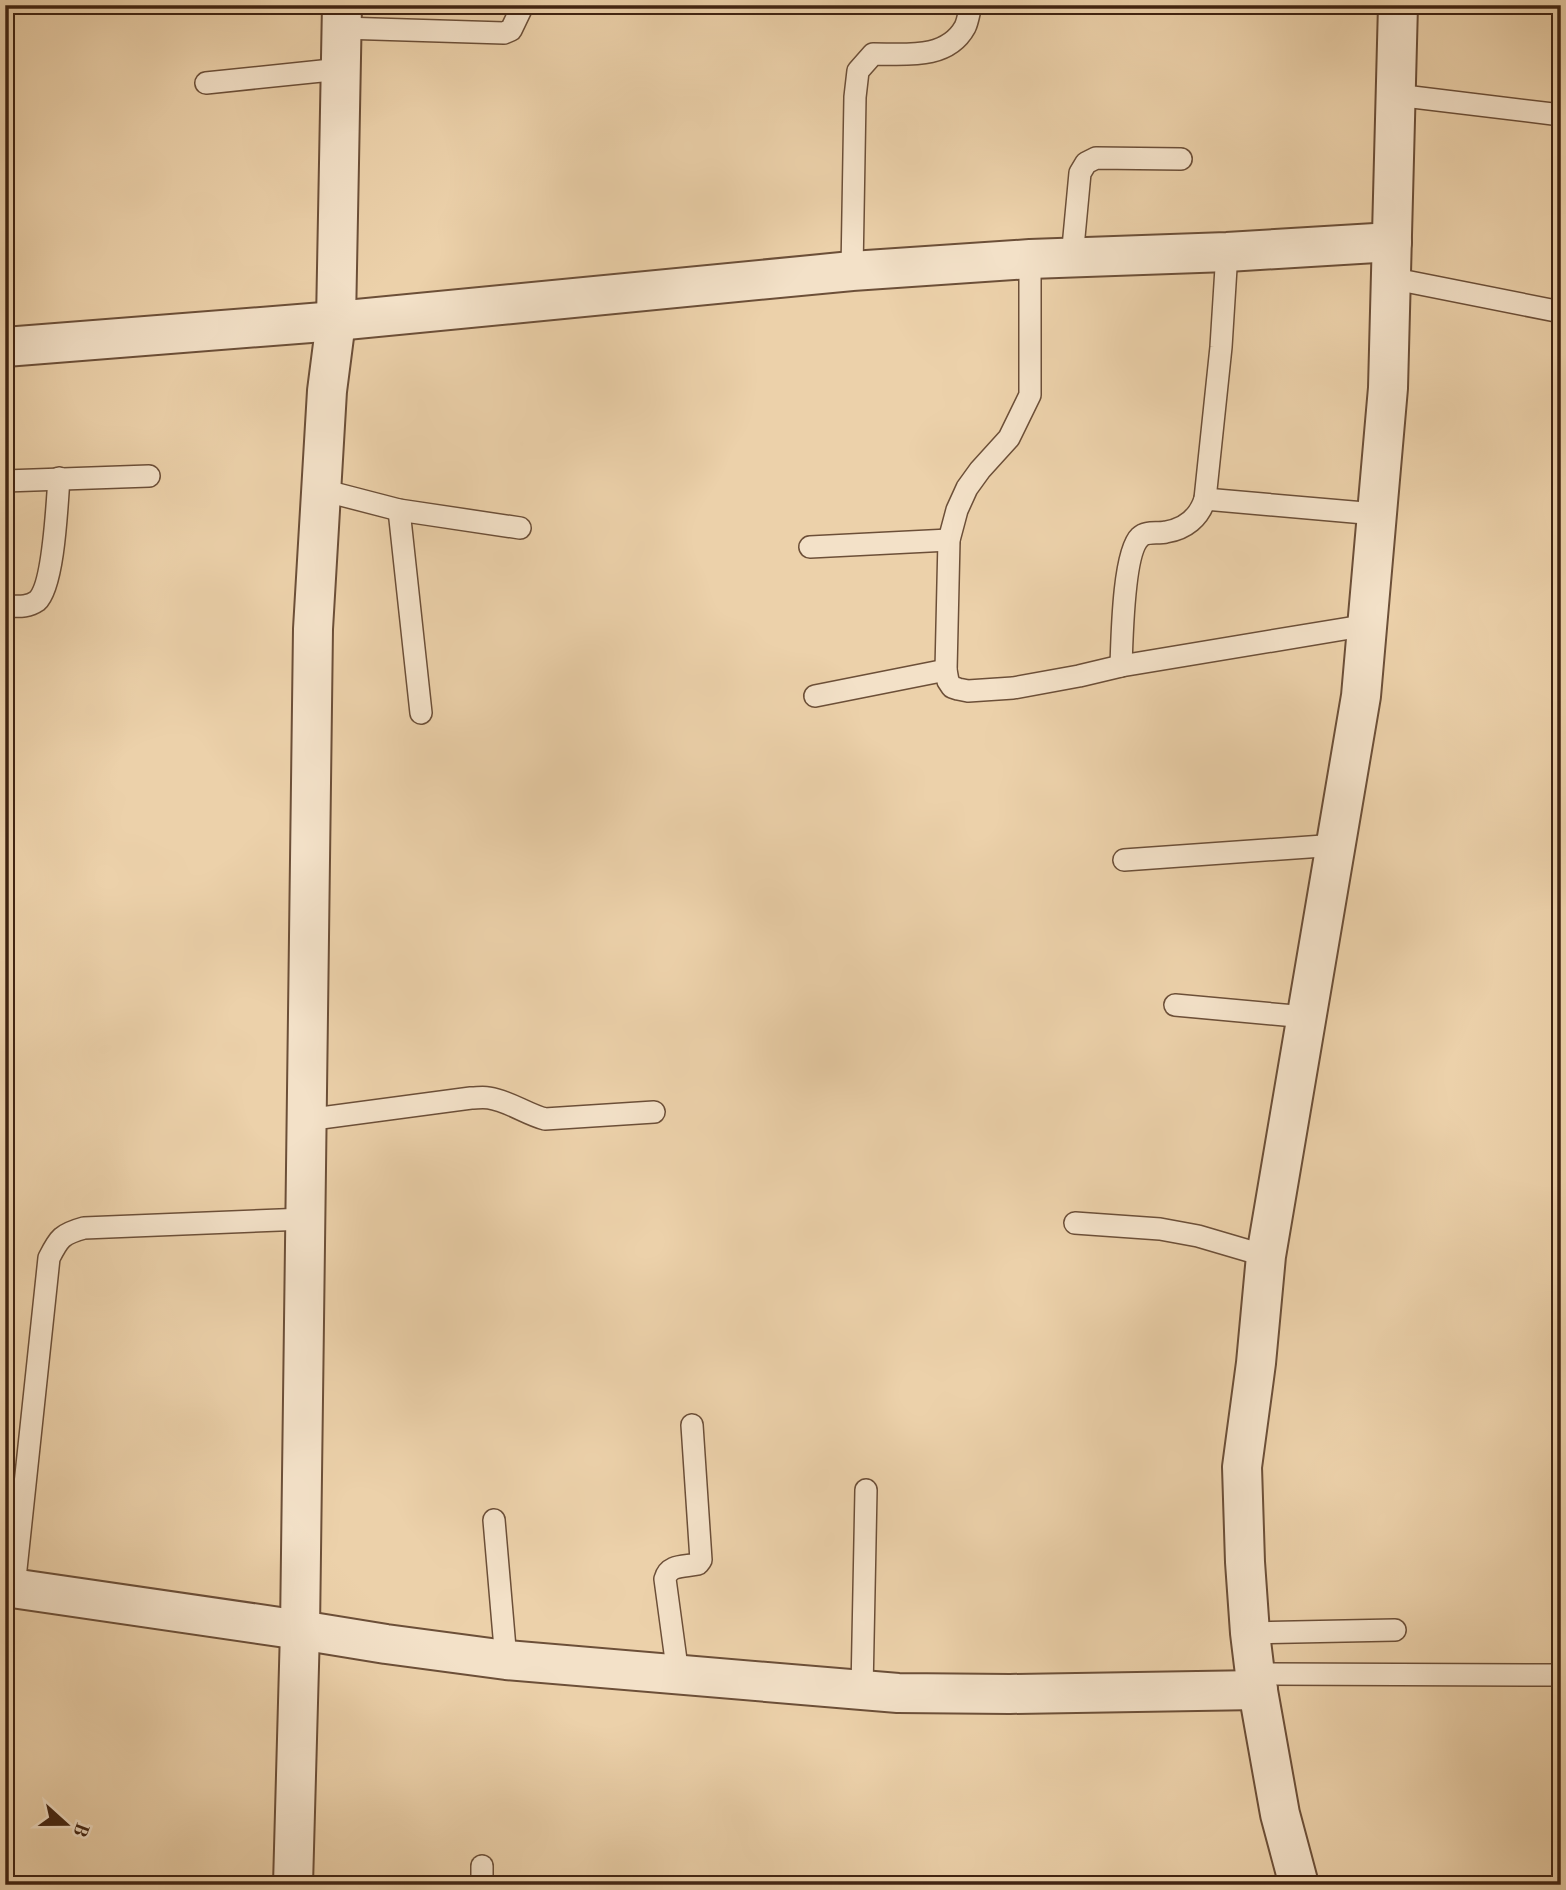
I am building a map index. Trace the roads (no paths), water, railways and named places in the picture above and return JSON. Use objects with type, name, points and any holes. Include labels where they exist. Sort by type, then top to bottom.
[{"type":"street","points":[[1299,1885],[1280,1814],[1250,1633],[1242,1467],[1256,1363],[1266,1256],[1362,696],[1388,388],[1398,5]]},
{"type":"street","points":[[293,1885],[300,1630],[313,629],[327,391],[336,321],[342,17]]},
{"type":"street","points":[[5,348],[336,321],[852,271],[1030,259],[1227,252],[1391,260]]},
{"type":"street","points":[[10,1588],[506,1660],[898,1693],[1010,1694],[1257,1682]]},
{"type":"lane","points":[[342,17],[503,33],[511,30],[523,5]]},
{"type":"lane","points":[[852,271],[855,97],[858,71],[873,54],[923,53],[948,47],[965,27],[971,5]]},
{"type":"lane","points":[[206,83],[341,69]]},
{"type":"lane","points":[[1396,95],[1561,115]]},
{"type":"lane","points":[[1072,258],[1080,173],[1086,163],[1096,158],[1181,159]]},
{"type":"lane","points":[[1121,666],[1124,604],[1135,544],[1140,536],[1166,533],[1187,524],[1197,516],[1205,499],[1222,347],[1227,252]]},
{"type":"lane","points":[[1030,259],[1030,395],[1009,438],[967,488],[957,510],[949,540],[946,670],[952,687],[968,691],[1013,688],[1121,666],[1368,625]]},
{"type":"lane","points":[[1391,260],[1561,312]]},
{"type":"lane","points":[[5,481],[149,477]]},
{"type":"lane","points":[[5,606],[25,607],[39,600],[49,575],[60,478]]},
{"type":"lane","points":[[322,490],[399,510],[520,528]]},
{"type":"lane","points":[[1205,499],[1376,514]]},
{"type":"lane","points":[[399,510],[421,713]]},
{"type":"lane","points":[[810,547],[949,540]]},
{"type":"lane","points":[[815,696],[946,670]]},
{"type":"lane","points":[[1124,860],[1337,845]]},
{"type":"lane","points":[[1175,1005],[1306,1017]]},
{"type":"lane","points":[[306,1120],[471,1098],[489,1098],[545,1119],[654,1112]]},
{"type":"lane","points":[[10,1588],[49,1258],[56,1245],[67,1232],[84,1228],[305,1219]]},
{"type":"lane","points":[[1075,1223],[1160,1229],[1209,1239],[1266,1256]]},
{"type":"lane","points":[[678,1675],[665,1579],[670,1569],[698,1564],[701,1560],[692,1425]]},
{"type":"lane","points":[[862,1690],[866,1490]]},
{"type":"lane","points":[[494,1520],[506,1660]]},
{"type":"lane","points":[[1250,1633],[1395,1630]]},
{"type":"lane","points":[[1257,1682],[1561,1675]]}]
